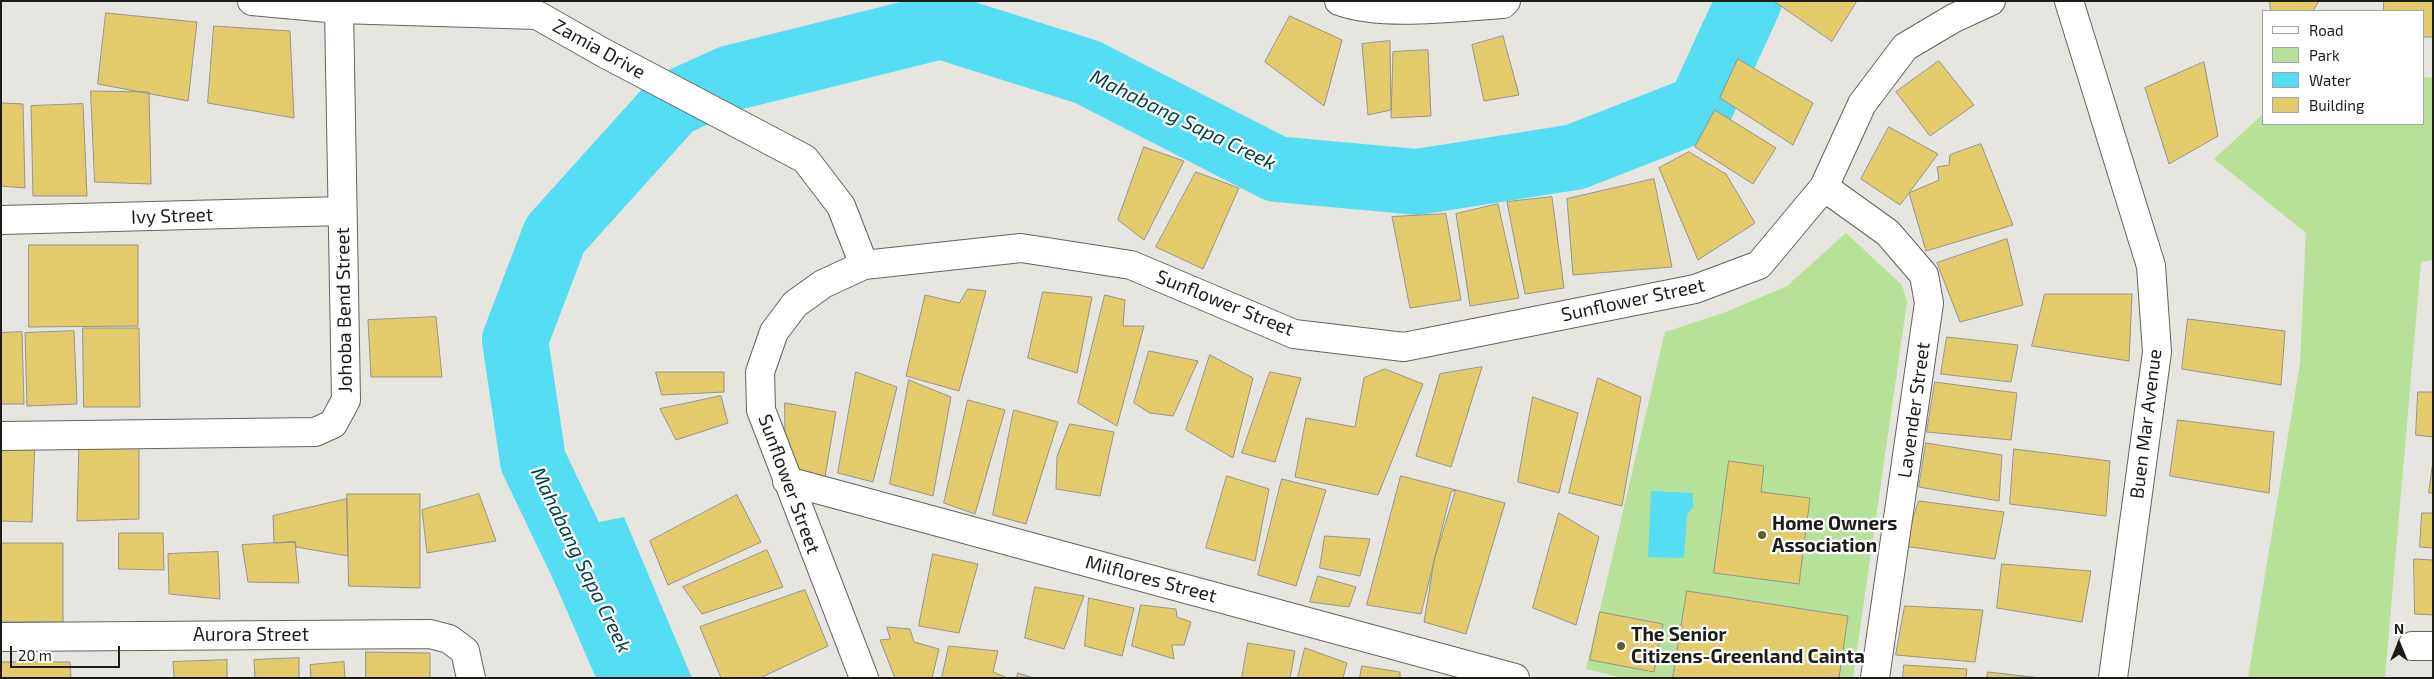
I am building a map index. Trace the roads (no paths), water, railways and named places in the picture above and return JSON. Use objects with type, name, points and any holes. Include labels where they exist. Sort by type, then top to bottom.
[{"type":"street","name":"Zamia Drive","points":[[252,1],[339,9],[537,15],[602,52],[806,159],[841,206],[864,265]]},
{"type":"street","points":[[1338,1],[1354,7],[1503,4],[1506,1]]},
{"type":"street","name":"Sunflower Street","points":[[864,678],[761,410],[760,372],[774,332],[796,304],[823,284],[864,265],[1021,248],[1131,265],[1294,334],[1404,347],[1704,286],[1758,265],[1824,186],[1862,104],[1905,47],[1954,18],[1991,1]]},
{"type":"street","name":"Buen Mar Avenue","points":[[2069,1],[2150,266],[2157,352],[2113,678]]},
{"type":"street","name":"Johoba Bend Street","points":[[1,436],[315,432],[333,424],[346,400],[339,9]]},
{"type":"street","name":"Lavender Street","points":[[1824,186],[1888,233],[1924,275],[1930,303],[1875,678]]},
{"type":"street","name":"Ivy Street","points":[[1,220],[342,211]]},
{"type":"street","name":"Milflores Street","points":[[787,481],[1515,678]]},
{"type":"street","name":"Aurora Street","points":[[1,637],[430,634],[449,639],[465,651],[471,678]]},
{"type":"water","points":[[1651,491],[1693,493],[1693,507],[1687,515],[1684,558],[1648,557]]},
{"type":"water","points":[[624,517],[692,678],[596,678],[534,535]]},
{"type":"waterway","name":"Mahabang Sapa Creek","points":[[637,678],[533,461],[515,340],[555,235],[673,104],[731,78],[941,26],[1087,72],[1276,169],[1417,182],[1575,157],[1700,108],[1749,1]]},
{"type":"place","name":"Home Owners Association","points":[[1762,535]]},
{"type":"place","name":"The Senior Citizens-Greenland Cainta","points":[[1621,646]]}]
